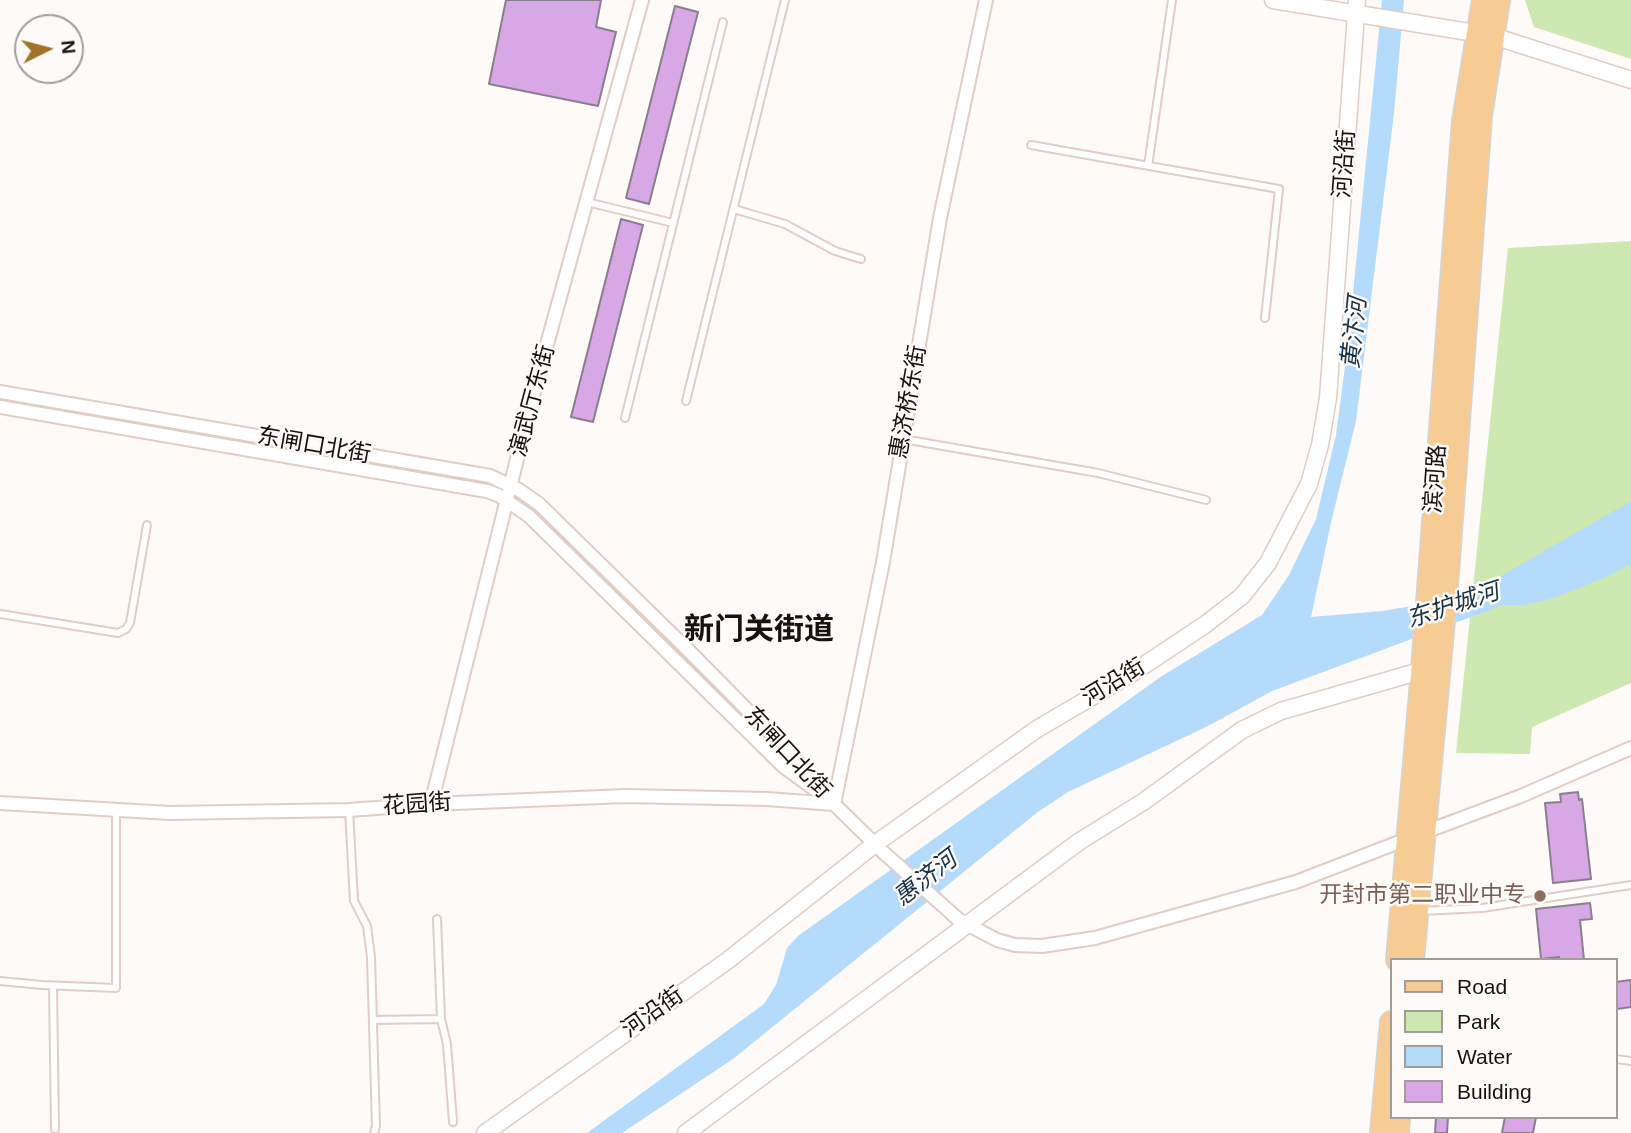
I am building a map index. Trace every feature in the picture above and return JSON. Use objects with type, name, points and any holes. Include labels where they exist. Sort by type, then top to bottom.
[{"type":"main road","name":"滨河路","points":[[1397,958],[1416,835],[1481,116],[1485,35],[1483,0]]},
{"type":"main road","name":"滨河路","points":[[1485,35],[1499,0]]},
{"type":"main road","name":"滨河路","points":[[1413,958],[1417,912],[1416,835]]},
{"type":"main road","points":[[1381,1133],[1390,1033]]},
{"type":"street","name":"演武厅东街","points":[[431,804],[507,500],[642,0]]},
{"type":"street","name":"惠济桥东街","points":[[834,804],[883,562],[940,218],[986,0]]},
{"type":"street","points":[[1273,0],[1336,5],[1485,35],[1631,80]]},
{"type":"street","name":"河沿街","points":[[485,1133],[727,961],[1037,729],[1135,672],[1206,624],[1242,596],[1268,563],[1309,484],[1320,445],[1328,398],[1360,9]]},
{"type":"street","name":"东闸口北街","points":[[0,392],[490,476],[511,485],[539,504],[689,651],[794,757],[834,804]]},
{"type":"street","name":"东闸口北街","points":[[0,407],[487,491],[507,500],[529,516],[784,768],[834,804]]},
{"type":"street","points":[[686,1133],[1080,841],[1143,802],[1242,730],[1282,711],[1431,668]]},
{"type":"street","points":[[834,804],[943,907],[967,925],[997,940],[1028,947],[1057,945],[1095,938],[1296,882],[1521,796],[1631,748]]},
{"type":"street","name":"花园街","points":[[0,803],[170,813],[349,810],[626,796],[767,799],[834,804]]},
{"type":"lane","points":[[686,401],[785,0]]},
{"type":"lane","points":[[1148,166],[1172,0]]},
{"type":"lane","points":[[625,418],[723,22]]},
{"type":"lane","points":[[1031,145],[1279,189],[1265,318]]},
{"type":"lane","points":[[587,202],[673,223]]},
{"type":"lane","points":[[734,209],[785,224],[835,251],[861,259]]},
{"type":"lane","points":[[902,439],[1098,473],[1206,500]]},
{"type":"lane","points":[[0,614],[118,633],[126,629],[130,624],[147,524]]},
{"type":"lane","points":[[0,981],[116,988],[116,810]]},
{"type":"lane","points":[[349,810],[354,901],[369,934],[376,1126],[374,1133]]},
{"type":"lane","points":[[1417,912],[1482,908],[1631,885]]},
{"type":"lane","points":[[437,919],[441,1018],[447,1044],[453,1122]]},
{"type":"lane","points":[[53,986],[55,1129]]},
{"type":"lane","points":[[373,1020],[441,1018]]},
{"type":"green space","points":[[1525,0],[1631,0],[1631,59],[1534,27]]},
{"type":"green space","points":[[1631,241],[1631,683],[1532,727],[1530,754],[1456,753],[1508,248]]},
{"type":"water","points":[[1382,0],[1404,0],[1394,113],[1356,421],[1311,617],[1418,605],[1501,576],[1631,501],[1631,564],[1554,598],[1524,605],[1503,605],[1272,691],[1208,726],[1068,792],[1039,811],[733,1059],[622,1133],[587,1133],[764,1004],[776,985],[787,948],[798,936],[1162,676],[1262,615],[1289,575],[1316,519],[1336,435],[1348,344]]},
{"type":"building","points":[[506,0],[601,0],[596,27],[616,32],[598,106],[489,84]]},
{"type":"building","points":[[675,6],[698,12],[649,204],[626,198]]},
{"type":"building","points":[[621,219],[643,225],[593,422],[571,417]]},
{"type":"building","points":[[1578,792],[1579,800],[1582,799],[1591,879],[1553,883],[1545,803],[1561,802],[1560,794]]},
{"type":"building","points":[[1590,903],[1592,919],[1580,920],[1584,958],[1541,958],[1536,909]]},
{"type":"building","points":[[1631,980],[1631,1007],[1617,1009],[1617,982]]},
{"type":"building","points":[[1436,1119],[1448,1119],[1447,1133],[1435,1133]]},
{"type":"building","points":[[1505,1119],[1536,1119],[1533,1133],[1502,1133]]},
{"type":"place","name":"开封市第二职业中专","points":[[1540,896]]},
{"type":"district","name":"新门关街道","points":[[759,631]]},
{"type":"water label","name":"黄汴河","points":[[1355,333]]},
{"type":"water label","name":"东护城河","points":[[1453,606]]},
{"type":"water label","name":"惠济河","points":[[926,879]]}]
